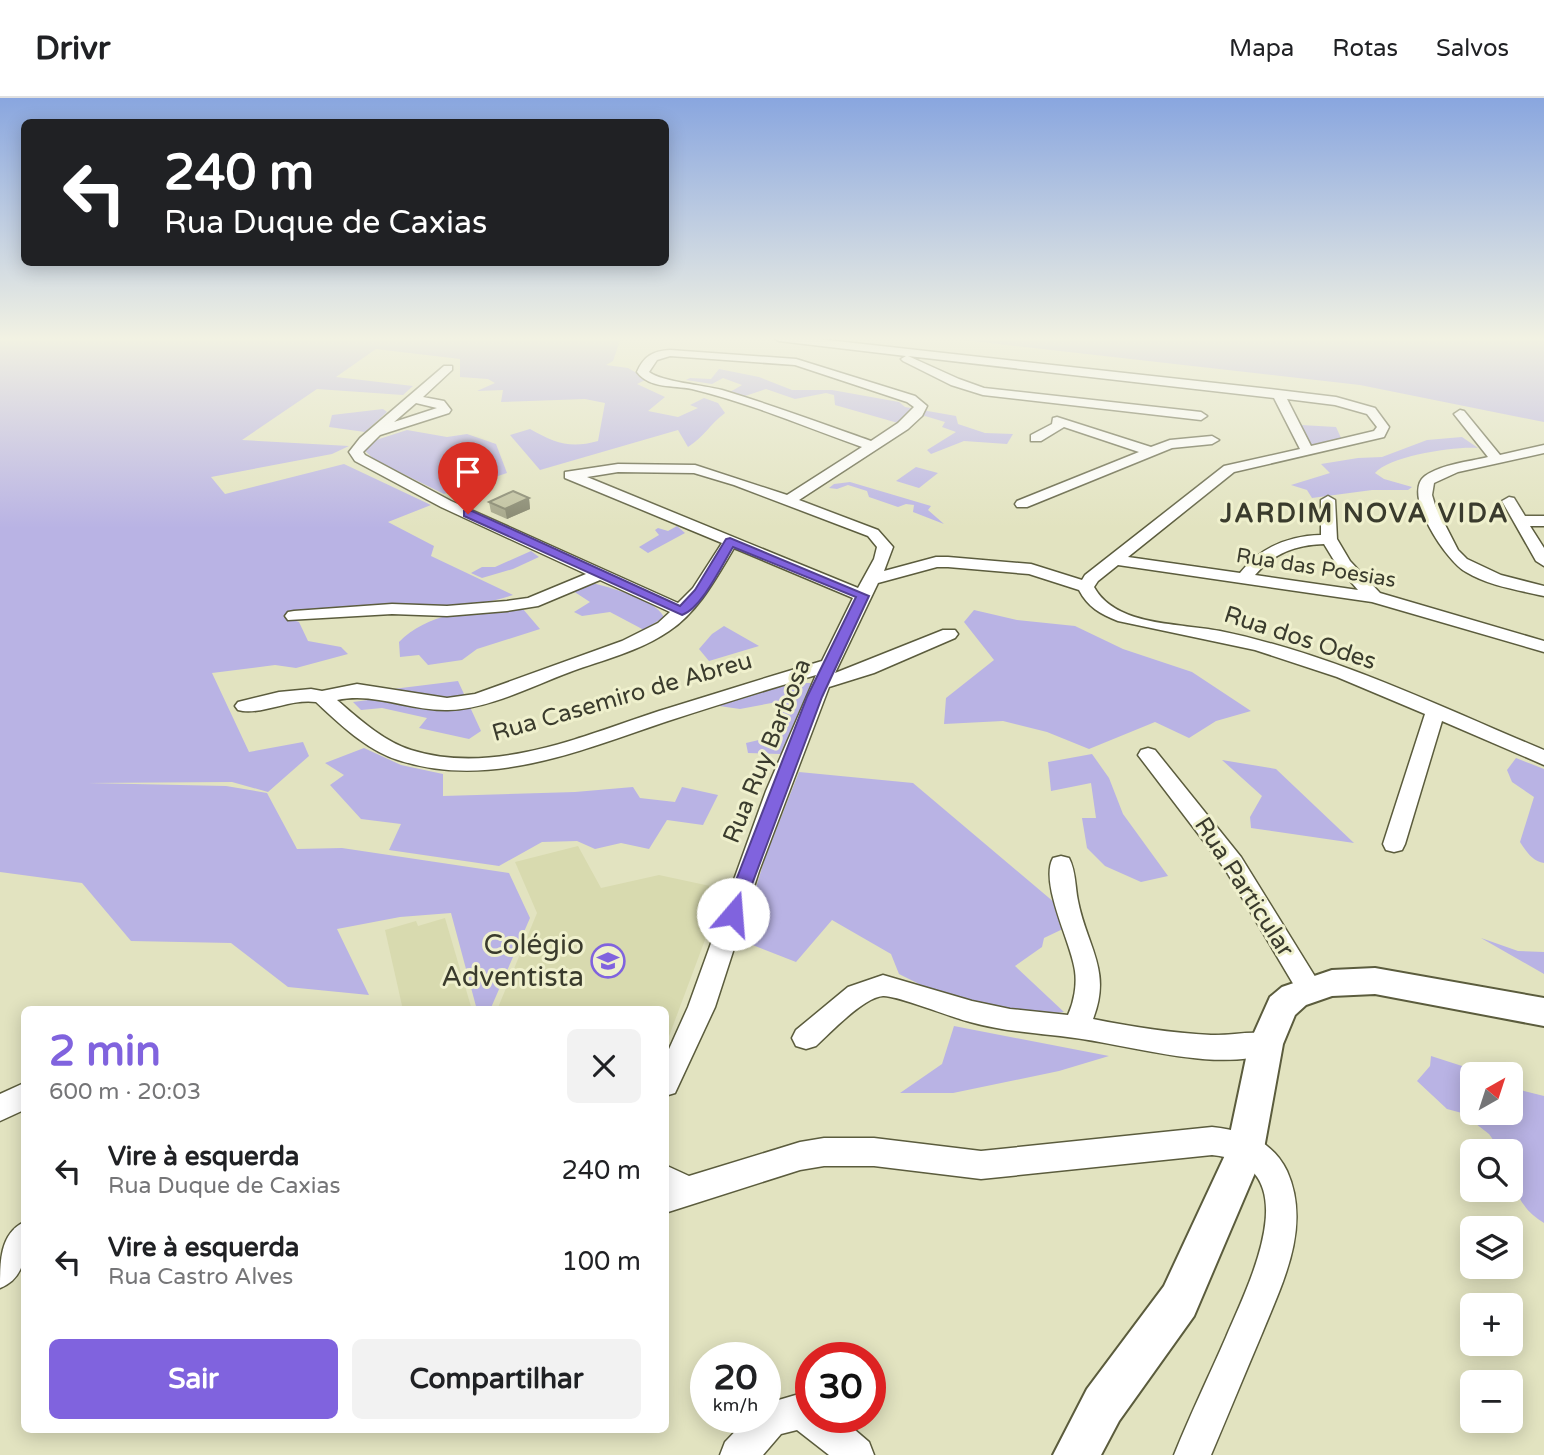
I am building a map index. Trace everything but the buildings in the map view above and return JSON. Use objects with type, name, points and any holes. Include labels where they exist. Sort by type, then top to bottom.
[{"type":"main road","points":[[1076,1455],[1103,1405],[1179,1301],[1244,1154],[1266,1044],[1282,1007],[1294,996],[1332,983],[1375,981],[1544,1012]]},
{"type":"street","points":[[408,401],[358,448],[356,452],[360,458],[446,504],[682,611]]},
{"type":"street","points":[[374,432],[445,410],[440,404],[428,401]]},
{"type":"street","points":[[745,401],[872,446]]},
{"type":"street","points":[[788,500],[903,426],[918,413],[921,406],[914,401]]},
{"type":"street","points":[[1073,401],[1201,416]]},
{"type":"street","points":[[1197,401],[1201,416],[1220,454]]},
{"type":"street","points":[[1282,401],[1308,452]]},
{"type":"street","points":[[1022,504],[1170,444],[1220,454],[1308,452],[1365,439],[1379,434],[1383,427],[1371,411],[1358,406],[1327,401]]},
{"type":"street","points":[[1461,414],[1495,458]]},
{"type":"street","points":[[1036,438],[1060,422],[1154,452]]},
{"type":"street","points":[[1544,449],[1454,469],[1429,480],[1424,493],[1427,507],[1454,555],[1463,563],[1483,573],[1544,591]]},
{"type":"street","points":[[245,706],[294,696],[322,697],[369,690],[426,702],[466,703],[547,676],[628,645],[664,627],[700,592],[730,541],[867,588],[936,562],[1031,569],[1086,587],[1091,578],[1117,559],[1220,454]]},
{"type":"street","name":"Rua Ruy Barbosa","points":[[669,1077],[684,1050],[700,1011],[746,873],[825,675],[885,552],[885,547],[879,537],[788,500],[695,469],[618,468],[566,473],[730,541]]},
{"type":"street","points":[[1328,500],[1329,539],[1344,564],[1374,597]]},
{"type":"street","points":[[1509,501],[1544,561]]},
{"type":"street","points":[[1520,521],[1544,521]]},
{"type":"street","points":[[1243,579],[1261,559],[1281,545],[1306,539],[1329,539]]},
{"type":"street","name":"Rua das Poesias","points":[[1117,559],[1374,597],[1544,647]]},
{"type":"street","points":[[294,616],[392,609],[455,610],[507,606],[532,602],[600,574]]},
{"type":"street","name":"Rua dos Odes","points":[[1086,587],[1090,599],[1099,607],[1125,618],[1256,645],[1362,681],[1544,758]]},
{"type":"street","name":"Rua Casemiro de Abreu","points":[[322,697],[356,727],[379,743],[404,755],[464,765],[532,755],[825,675],[867,669],[949,634]]},
{"type":"street","points":[[1394,844],[1435,712]]},
{"type":"street","name":"Rua Particular","points":[[1148,755],[1233,863],[1310,990]]},
{"type":"street","points":[[1061,863],[1066,903],[1088,971],[1086,1004],[1077,1027]]},
{"type":"street","points":[[806,1038],[857,995],[883,985],[972,1012],[1010,1020],[1077,1027],[1163,1044],[1266,1044]]},
{"type":"street","points":[[0,1108],[21,1098]]},
{"type":"street","points":[[673,1190],[824,1152],[874,1152],[981,1165],[1212,1141],[1233,1141],[1244,1145],[1259,1155],[1273,1177],[1281,1196],[1281,1228],[1269,1274],[1192,1455]]},
{"type":"street","points":[[0,1272],[21,1242]]},
{"type":"street","points":[[738,1455],[771,1419],[799,1412],[819,1422],[856,1455]]},
{"type":"shaded area","points":[[0,401],[299,401],[242,440],[349,446],[332,454],[211,477],[225,494],[344,464],[431,505],[388,522],[434,546],[431,556],[513,595],[465,605],[283,616],[299,622],[308,641],[341,647],[348,654],[296,668],[275,665],[212,673],[249,752],[303,742],[309,756],[268,792],[232,782],[88,783],[226,786],[267,793],[297,849],[342,848],[509,873],[530,918],[492,1006],[476,1006],[451,913],[400,917],[337,929],[369,995],[288,987],[231,943],[131,941],[82,883],[0,872]]},
{"type":"shaded area","points":[[597,401],[660,401],[648,411],[678,417],[698,408],[690,405],[697,401],[713,401],[718,403],[725,413],[688,447],[678,430],[540,470],[510,435],[530,429],[563,443],[598,441],[605,403]]},
{"type":"shaded area","points":[[835,401],[895,401],[905,407],[956,416],[958,424],[985,433],[1013,434],[1007,444],[964,441],[931,454],[927,450],[956,432],[942,427],[945,422],[925,416],[898,423],[835,405]]},
{"type":"shaded area","points":[[1441,401],[1544,401],[1544,422]]},
{"type":"shaded area","points":[[383,409],[387,412],[365,432],[329,427],[332,415]]},
{"type":"shaded area","points":[[1301,425],[1336,427],[1342,440],[1312,448]]},
{"type":"shaded area","points":[[407,430],[447,437],[467,434],[496,444],[507,473],[444,494],[375,460],[365,451],[376,440]]},
{"type":"shaded area","points":[[1462,437],[1478,448],[1408,457],[1375,473],[1384,479],[1412,487],[1408,490],[1372,490],[1312,498],[1307,490],[1291,485],[1330,473],[1321,464],[1382,457],[1427,440]]},
{"type":"shaded area","points":[[916,467],[938,473],[919,488],[896,481]]},
{"type":"shaded area","points":[[850,482],[931,506],[928,510],[944,524],[913,512],[914,505],[898,507],[869,497],[867,491],[848,485],[837,489],[829,488],[834,484]]},
{"type":"shaded area","points":[[677,526],[685,533],[648,553],[639,547],[659,535],[655,530],[658,528],[668,531]]},
{"type":"shaded area","points":[[531,551],[539,557],[513,569],[482,578],[471,573],[482,567],[495,567]]},
{"type":"shaded area","points":[[589,582],[641,599],[659,610],[664,617],[644,630],[610,612],[582,616],[574,612],[590,602],[570,589]]},
{"type":"shaded area","points":[[517,602],[540,629],[477,649],[462,660],[428,665],[419,655],[400,657],[399,642],[424,624],[454,614]]},
{"type":"shaded area","points":[[974,610],[1017,620],[1075,626],[1123,649],[1192,672],[1251,711],[1216,721],[1189,738],[1155,722],[1089,749],[1047,732],[1003,721],[944,724],[946,698],[994,660],[964,622]]},
{"type":"shaded area","points":[[724,626],[759,646],[709,661],[699,649],[712,634]]},
{"type":"shaded area","points":[[458,681],[481,731],[469,739],[419,728],[427,718],[382,708],[361,710],[353,702],[376,699],[393,689]]},
{"type":"shaded area","points":[[795,683],[813,683],[781,754],[748,753],[746,743],[775,736],[779,714],[777,702],[740,709],[712,705]]},
{"type":"shaded area","points":[[364,748],[401,765],[443,774],[443,796],[575,792],[633,787],[640,798],[675,802],[682,787],[718,795],[703,825],[667,820],[649,849],[621,843],[595,849],[577,841],[542,842],[499,866],[389,850],[401,824],[361,819],[330,785],[344,775],[325,763]]},
{"type":"shaded area","points":[[1092,754],[1109,778],[1123,814],[1168,876],[1141,882],[1105,866],[1087,848],[1082,818],[1096,818],[1091,783],[1051,791],[1048,762]]},
{"type":"shaded area","points":[[1516,758],[1544,769],[1544,863],[1533,858],[1520,842],[1534,797],[1512,782],[1507,770]]},
{"type":"shaded area","points":[[1222,760],[1276,769],[1354,843],[1251,828],[1250,817],[1262,796]]},
{"type":"shaded area","points":[[799,772],[913,783],[1055,903],[1067,927],[1044,938],[1042,947],[1015,966],[1064,1012],[1032,1016],[937,993],[899,974],[891,954],[832,920],[796,962],[740,940],[765,858]]},
{"type":"shaded area","name":"Colégio Adventista","points":[[578,846],[601,888],[659,875],[724,889],[669,1036],[669,1006],[499,1006],[537,913],[515,862]]},
{"type":"shaded area","points":[[445,918],[471,1006],[402,1006],[385,930],[416,921],[418,926]]},
{"type":"shaded area","points":[[1481,938],[1518,951],[1544,952],[1544,974]]},
{"type":"shaded area","points":[[954,1026],[1109,1056],[1059,1071],[953,1093],[900,1093],[942,1064]]},
{"type":"shaded area","points":[[1431,1056],[1460,1065],[1460,1112],[1447,1109],[1417,1081],[1430,1066]]},
{"type":"shaded area","points":[[1523,1090],[1544,1096],[1544,1223],[1522,1202],[1523,1139],[1493,1139],[1477,1125],[1523,1125]]},
{"type":"place","name":"Colégio Adventista","points":[[608,961]]},
{"type":"district","name":"JARDIM NOVA VIDA","points":[[1365,513]]},
{"type":"route","points":[[468,514],[682,611],[700,592],[730,541],[863,596],[815,697],[746,873],[733,914]]}]
